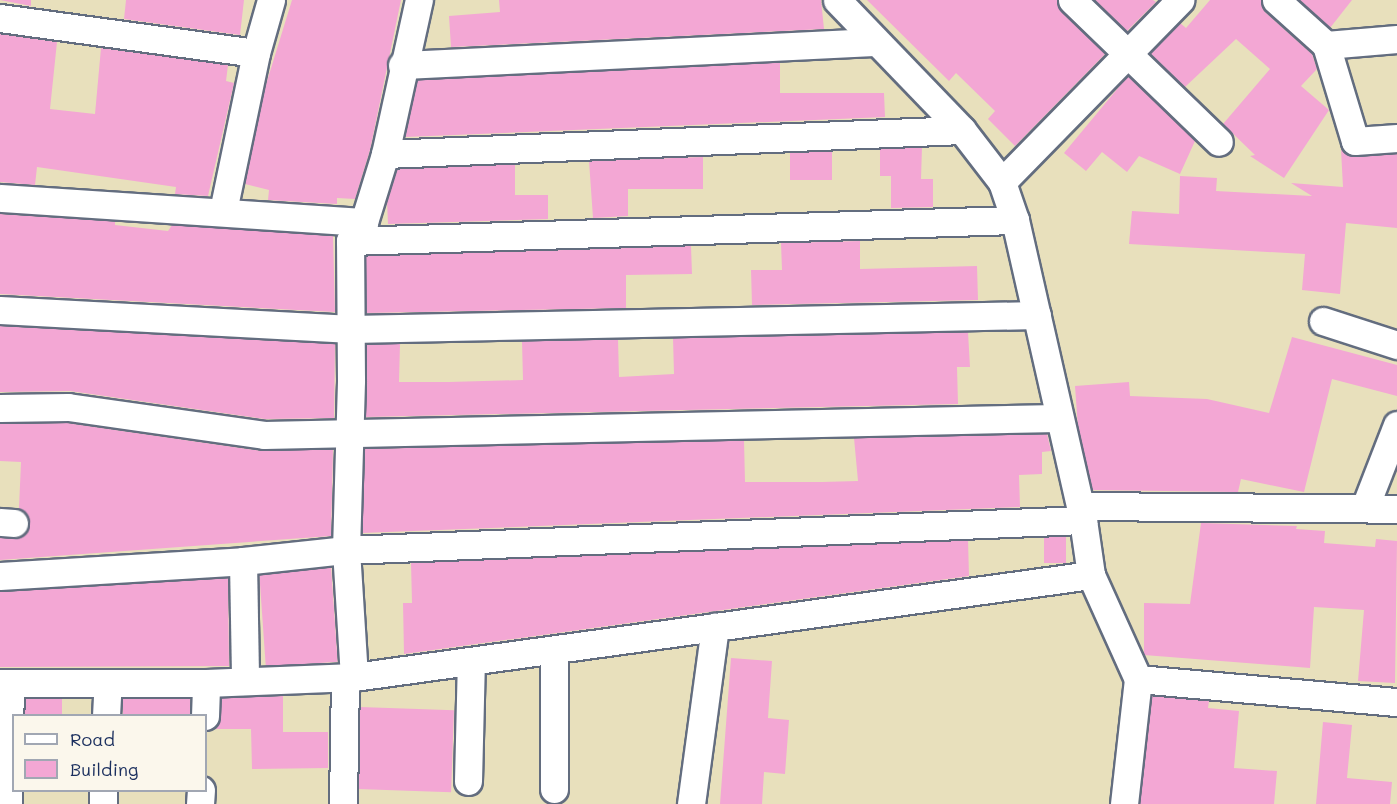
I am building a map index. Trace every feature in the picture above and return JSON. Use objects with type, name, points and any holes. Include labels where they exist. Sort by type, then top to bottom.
[{"type":"street","points":[[223,211],[256,53],[272,0]]},
{"type":"street","points":[[343,804],[350,677],[346,550],[351,329],[357,232],[385,154],[402,65],[419,0]]},
{"type":"street","points":[[837,0],[962,130],[1002,182],[1015,220],[1058,418],[1082,513],[1091,575],[1138,679],[1124,804]]},
{"type":"street","points":[[1072,0],[1219,142]]},
{"type":"street","points":[[1002,182],[1129,55],[1180,0]]},
{"type":"street","points":[[1276,0],[1326,45],[1355,141],[1397,138]]},
{"type":"street","points":[[0,18],[256,53]]},
{"type":"street","points":[[1326,45],[1397,39]]},
{"type":"street","points":[[402,65],[875,42]]},
{"type":"street","points":[[385,154],[962,130]]},
{"type":"street","points":[[0,198],[223,211],[357,232],[1015,220]]},
{"type":"street","points":[[0,310],[351,329],[1037,315]]},
{"type":"street","points":[[1323,321],[1397,345]]},
{"type":"street","points":[[0,408],[68,407],[264,435],[1058,418]]},
{"type":"street","points":[[1365,507],[1397,425]]},
{"type":"street","points":[[0,576],[243,561],[346,550],[1082,513],[1365,507],[1397,509]]},
{"type":"street","points":[[243,561],[245,681]]},
{"type":"street","points":[[8,804],[5,683],[206,683],[350,677],[1091,575]]},
{"type":"street","points":[[691,804],[715,627]]},
{"type":"street","points":[[554,650],[554,789]]},
{"type":"street","points":[[468,781],[471,661]]},
{"type":"street","points":[[1138,679],[1397,702]]},
{"type":"street","points":[[106,714],[108,683]]},
{"type":"street","points":[[205,714],[206,683]]},
{"type":"building","points":[[0,0],[31,0],[31,6]]},
{"type":"building","points":[[126,0],[244,0],[240,35],[124,19]]},
{"type":"building","points":[[292,0],[401,0],[370,150],[355,199],[337,198],[337,204],[268,200],[269,190],[245,184],[264,91]]},
{"type":"building","points":[[499,0],[821,0],[824,29],[451,47],[449,16],[500,12]]},
{"type":"building","points":[[867,0],[1057,0],[1061,11],[1105,54],[1015,146],[988,119],[995,111],[956,73],[949,81]]},
{"type":"building","points":[[1095,0],[1153,0],[1156,2],[1127,31]]},
{"type":"building","points":[[1210,0],[1261,0],[1265,12],[1312,54],[1317,69],[1301,86],[1329,110],[1284,178],[1250,156],[1255,155],[1223,124],[1270,69],[1236,39],[1185,87],[1150,53],[1180,23],[1186,28]]},
{"type":"building","points":[[1300,0],[1352,0],[1330,28]]},
{"type":"building","points":[[0,34],[57,42],[50,109],[95,114],[101,48],[228,65],[226,81],[234,83],[208,196],[175,194],[176,187],[37,167],[35,185],[0,182]]},
{"type":"building","points":[[780,62],[780,93],[884,93],[885,117],[405,137],[417,80]]},
{"type":"building","points":[[1128,76],[1195,141],[1180,174],[1139,156],[1127,172],[1102,152],[1086,171],[1064,153]]},
{"type":"building","points":[[922,147],[921,179],[933,179],[933,207],[891,208],[891,176],[880,176],[880,149]]},
{"type":"building","points":[[1341,150],[1356,157],[1397,154],[1397,228],[1346,223],[1340,294],[1302,290],[1305,254],[1129,244],[1132,211],[1179,214],[1180,176],[1217,178],[1216,191],[1312,196],[1291,183],[1343,187]]},
{"type":"building","points":[[790,151],[832,151],[832,180],[790,180]]},
{"type":"building","points":[[703,157],[703,189],[628,189],[628,216],[593,218],[589,161]]},
{"type":"building","points":[[515,164],[515,195],[548,195],[548,219],[388,224],[387,201],[397,169]]},
{"type":"building","points":[[0,214],[109,221],[115,222],[115,225],[168,231],[172,225],[333,236],[335,312],[0,294]]},
{"type":"building","points":[[860,241],[860,269],[977,266],[978,300],[752,305],[751,270],[782,270],[781,243]]},
{"type":"building","points":[[691,246],[692,274],[626,275],[626,308],[366,313],[366,256]]},
{"type":"building","points":[[0,326],[335,344],[334,418],[265,419],[70,391],[0,392]]},
{"type":"building","points":[[968,332],[970,367],[957,367],[958,404],[366,417],[366,344],[400,344],[399,382],[449,382],[523,380],[522,341],[618,339],[619,377],[674,374],[673,338]]},
{"type":"building","points":[[1292,337],[1397,365],[1397,396],[1332,379],[1304,492],[1241,479],[1238,492],[1092,490],[1078,428],[1075,386],[1129,382],[1130,396],[1207,399],[1269,413]]},
{"type":"building","points":[[67,423],[262,451],[333,449],[331,536],[0,560],[0,538],[21,537],[30,524],[28,516],[19,508],[21,462],[0,461],[0,424]]},
{"type":"building","points":[[1047,434],[1051,451],[1042,452],[1042,474],[1019,475],[1020,507],[362,533],[365,449],[744,440],[745,482],[822,482],[858,481],[854,438]]},
{"type":"building","points":[[1201,523],[1297,526],[1296,529],[1325,531],[1324,543],[1375,547],[1376,539],[1397,541],[1395,683],[1358,681],[1364,610],[1314,607],[1310,668],[1144,655],[1144,603],[1190,604]]},
{"type":"building","points":[[1044,536],[1066,536],[1066,563],[1044,563]]},
{"type":"building","points":[[968,540],[969,576],[404,654],[403,603],[412,603],[411,563]]},
{"type":"building","points":[[331,567],[338,662],[266,667],[259,572]]},
{"type":"building","points":[[228,578],[229,666],[0,667],[0,592]]},
{"type":"building","points":[[731,658],[772,661],[768,718],[789,720],[785,774],[764,772],[762,804],[720,804]]},
{"type":"building","points":[[283,696],[283,732],[328,732],[328,768],[252,769],[251,729],[214,729],[221,717],[221,698]]},
{"type":"building","points":[[1152,696],[1209,701],[1208,708],[1239,711],[1234,768],[1277,771],[1274,804],[1140,804]]},
{"type":"building","points":[[25,699],[62,699],[62,714],[25,714]]},
{"type":"building","points":[[123,699],[190,699],[190,714],[123,714]]},
{"type":"building","points":[[360,707],[454,710],[451,792],[357,789]]},
{"type":"building","points":[[1323,722],[1352,725],[1347,778],[1392,782],[1390,804],[1316,804]]}]
